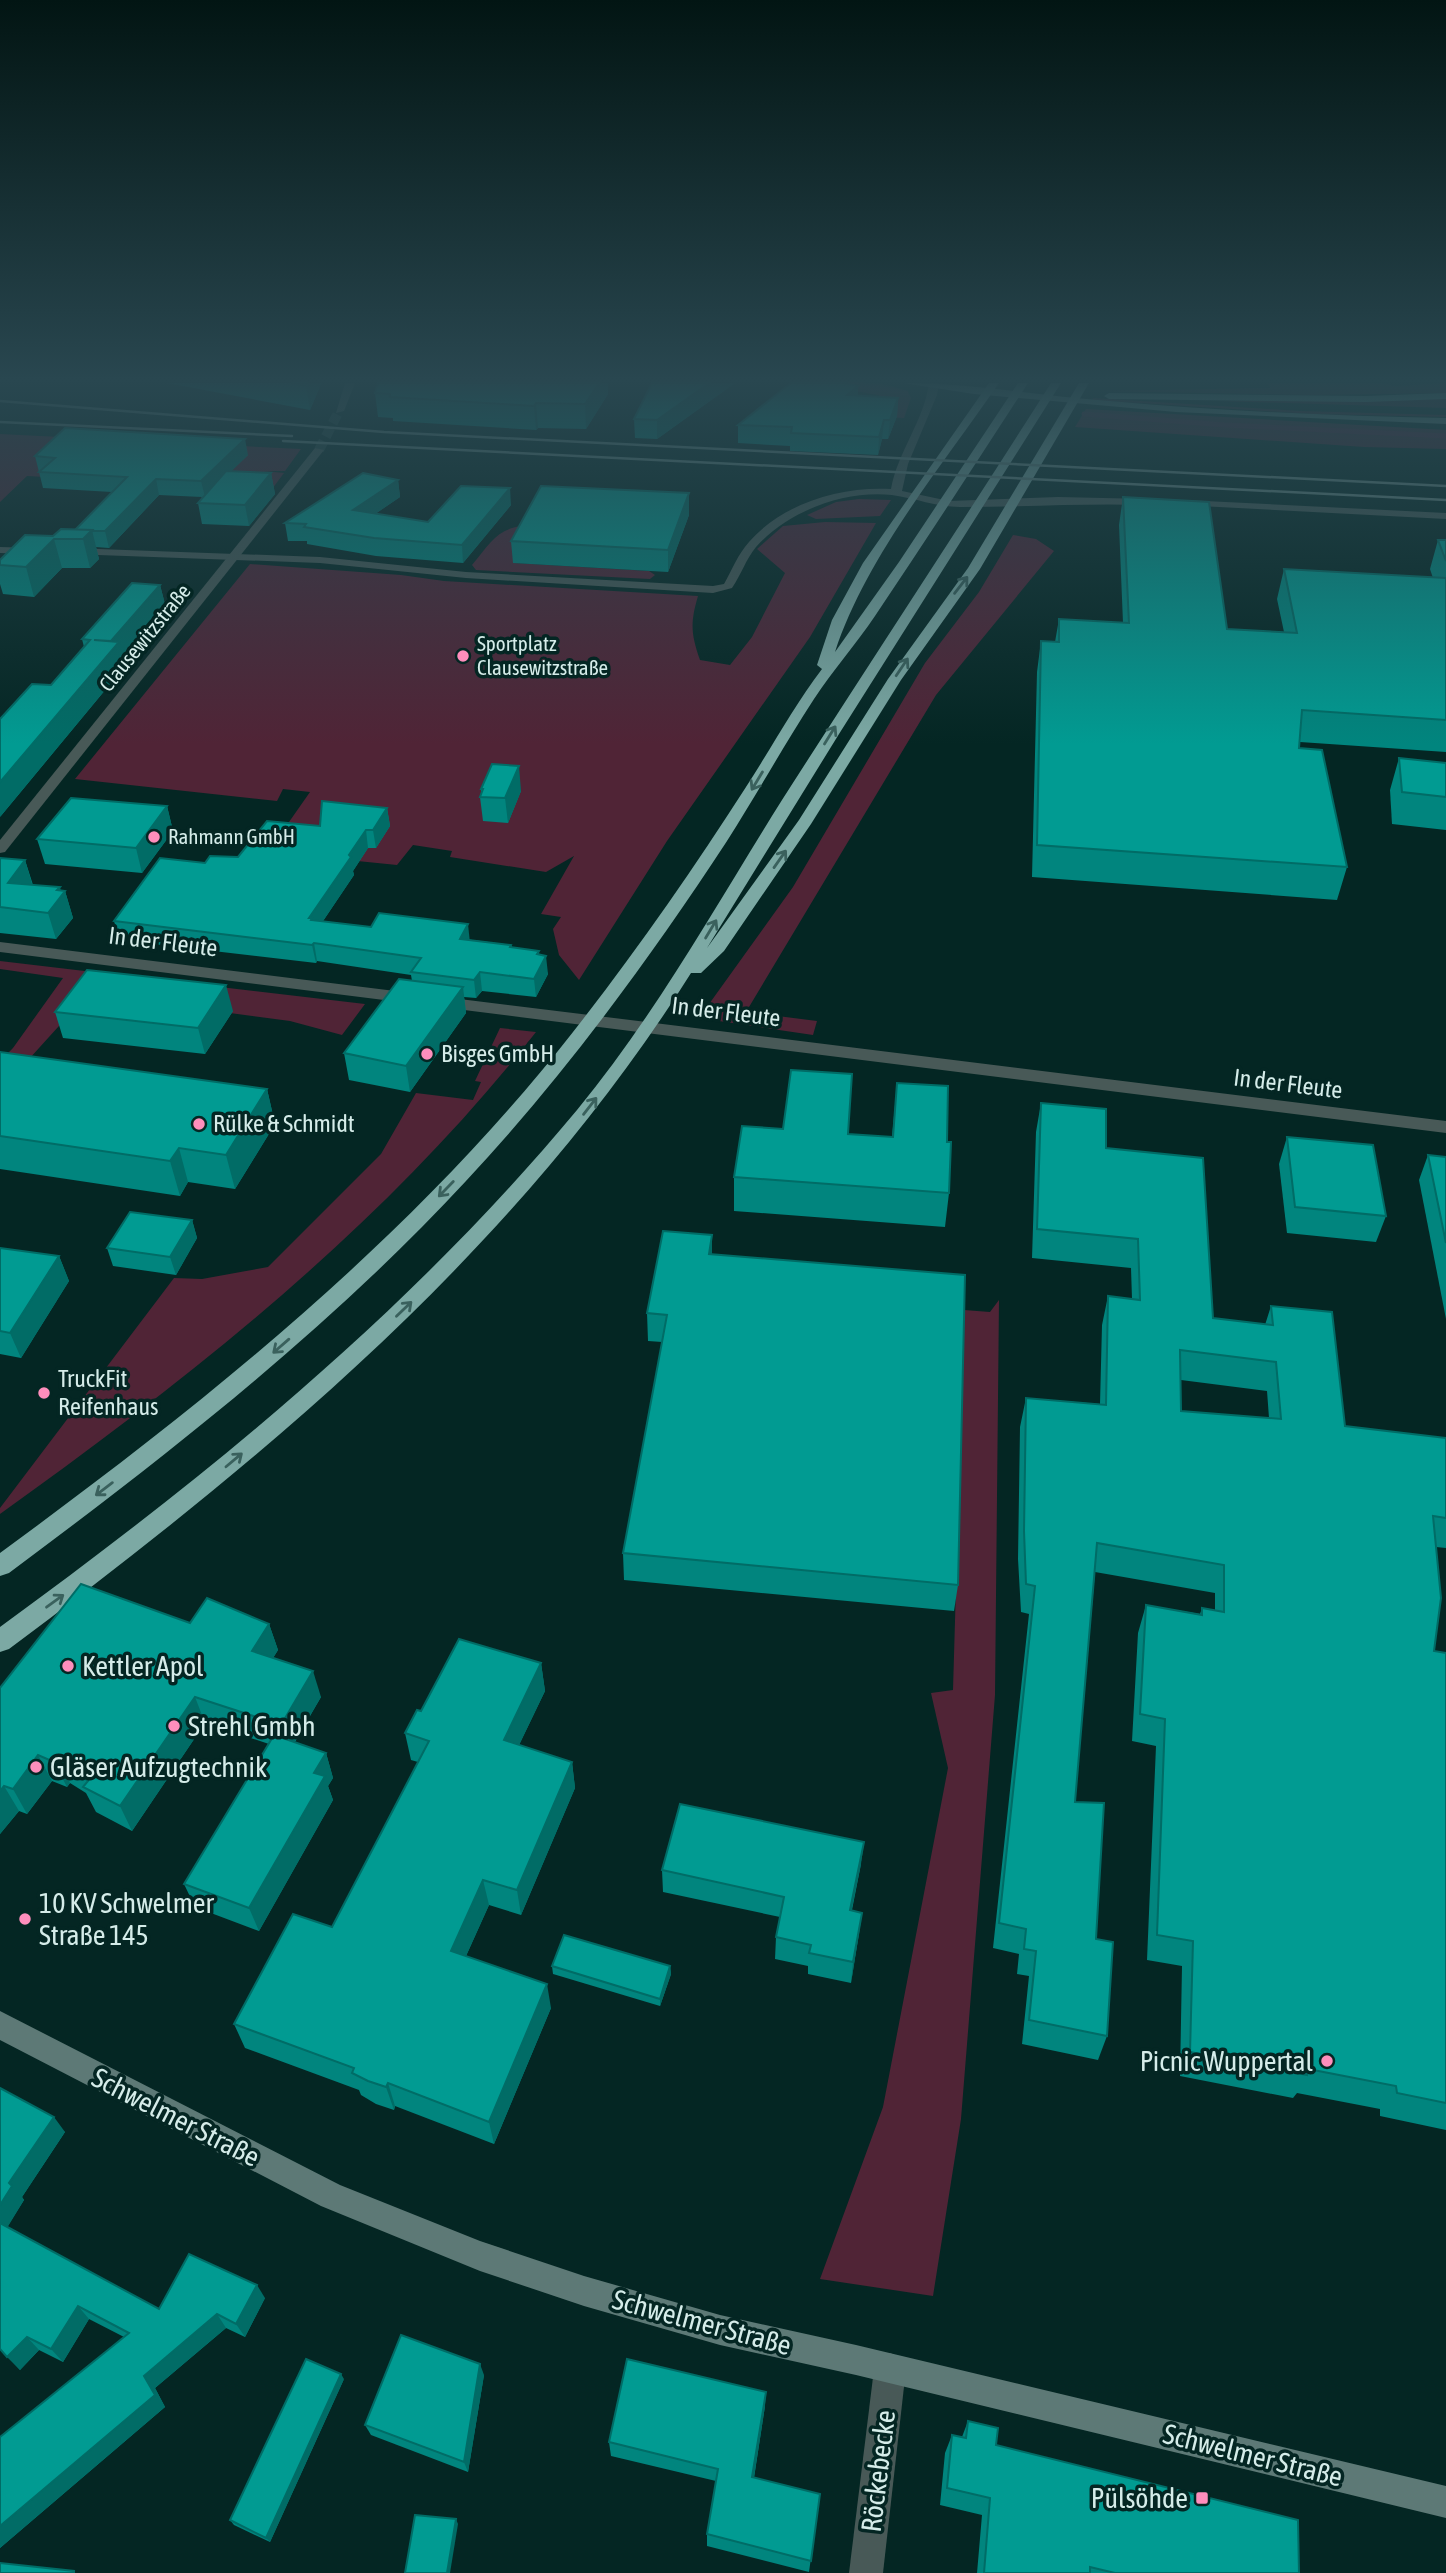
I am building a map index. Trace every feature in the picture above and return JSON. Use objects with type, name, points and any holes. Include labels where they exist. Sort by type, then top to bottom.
[{"type":"highway","points":[[819,681],[839,620],[882,545],[911,503]]},
{"type":"highway","points":[[0,1566],[136,1465],[234,1387],[363,1273],[453,1182],[517,1112],[624,976],[745,800],[819,681],[863,623],[943,503]]},
{"type":"highway","points":[[0,1641],[204,1485],[346,1364],[411,1302],[496,1214],[584,1113],[676,988],[869,674],[981,503]]},
{"type":"highway","points":[[676,988],[718,947],[806,821],[895,678],[985,550],[1013,503]]},
{"type":"main road","name":"Schwelmer Straße","points":[[0,2025],[331,2196],[480,2256],[584,2291],[720,2330],[1446,2502]]},
{"type":"street","name":"Clausewitzstraße","points":[[0,849],[277,503]]},
{"type":"street","points":[[60,551],[334,561],[466,575],[722,589],[728,586],[752,544],[786,517],[816,503]]},
{"type":"street","points":[[935,503],[991,503]]},
{"type":"street","points":[[1172,503],[1446,516]]},
{"type":"street","points":[[0,550],[48,551]]},
{"type":"street","name":"In der Fleute","points":[[0,947],[1446,1127]]},
{"type":"street","name":"Röckebecke","points":[[866,2573],[890,2369]]},
{"type":"shaded area","points":[[834,503],[889,503],[880,516],[816,519],[807,515]]},
{"type":"shaded area","points":[[825,522],[876,523],[810,637],[667,841],[579,980],[559,955],[553,929],[561,917],[541,914],[574,856],[546,872],[450,857],[452,851],[413,845],[397,865],[268,852],[310,792],[283,789],[277,801],[75,779],[250,564],[401,575],[444,581],[698,596],[693,628],[700,660],[730,665],[752,637],[785,573],[757,549],[783,526]]},
{"type":"shaded area","points":[[533,525],[514,563],[649,571],[655,575],[650,579],[476,570],[472,565],[497,536],[512,528]]},
{"type":"shaded area","points":[[1013,535],[1036,539],[1054,551],[936,695],[746,1012],[817,1021],[813,1035],[699,1018],[793,887],[925,663],[979,592]]},
{"type":"shaded area","points":[[0,961],[365,1004],[342,1035],[290,1021],[88,994],[0,1091],[0,1061],[13,1048],[63,978],[0,969]]},
{"type":"shaded area","points":[[500,1028],[536,1032],[478,1102],[352,1232],[216,1350],[146,1406],[0,1514],[0,1508],[174,1278],[202,1279],[268,1267],[381,1154],[416,1093],[473,1100],[481,1082],[475,1081]]},
{"type":"shaded area","points":[[999,1300],[995,1695],[961,2119],[933,2296],[820,2279],[883,2107],[948,1768],[931,1693],[953,1690],[964,1310],[990,1312]]},
{"type":"building","points":[[101,503],[132,503],[105,531],[75,530]]},
{"type":"building","points":[[200,503],[247,503],[245,505]]},
{"type":"building","points":[[316,503],[363,503],[353,510],[428,522],[445,503],[497,503],[462,545],[374,538],[304,527],[306,524],[285,523]]},
{"type":"building","points":[[532,503],[685,503],[668,550],[511,541]]},
{"type":"building","points":[[1123,503],[1209,503],[1227,629],[1297,633],[1284,569],[1446,578],[1446,720],[1302,710],[1299,748],[1322,750],[1347,867],[1037,845],[1041,641],[1059,642],[1059,619],[1129,623]]},
{"type":"building","points":[[61,529],[92,530],[83,539],[54,539],[26,567],[0,565],[0,560],[25,535],[53,536]]},
{"type":"building","points":[[1438,540],[1446,540],[1446,561]]},
{"type":"building","points":[[132,583],[160,585],[111,641],[94,640],[119,642],[0,782],[0,719],[32,684],[51,685],[90,640],[82,639]]},
{"type":"building","points":[[1399,758],[1446,763],[1446,797],[1402,792]]},
{"type":"building","points":[[492,764],[519,766],[505,798],[480,797]]},
{"type":"building","points":[[71,798],[167,806],[136,848],[37,839]]},
{"type":"building","points":[[322,801],[387,808],[373,830],[366,830],[349,855],[351,857],[309,918],[312,918],[311,920],[371,927],[379,913],[468,924],[460,939],[511,945],[510,947],[539,951],[537,954],[546,956],[534,979],[480,972],[474,980],[411,972],[421,958],[114,921],[160,858],[205,863],[210,856],[238,857],[267,821],[320,826]]},
{"type":"building","points":[[0,858],[25,860],[8,883],[60,887],[57,890],[65,891],[48,913],[0,907]]},
{"type":"building","points":[[87,970],[226,985],[198,1028],[55,1012]]},
{"type":"building","points":[[399,979],[463,987],[406,1066],[344,1053]]},
{"type":"building","points":[[0,1052],[267,1089],[226,1155],[179,1148],[170,1161],[0,1136]]},
{"type":"building","points":[[791,1070],[852,1074],[848,1134],[893,1137],[897,1083],[948,1086],[947,1142],[951,1142],[949,1193],[734,1177],[742,1126],[783,1129]]},
{"type":"building","points":[[1041,1103],[1106,1109],[1106,1148],[1203,1158],[1213,1318],[1273,1325],[1271,1306],[1332,1312],[1345,1426],[1446,1438],[1446,1518],[1433,1516],[1441,1598],[1434,1651],[1446,1653],[1446,2103],[1397,2093],[1396,2086],[1308,2069],[1307,2075],[1190,2052],[1193,1941],[1157,1935],[1165,1719],[1140,1714],[1146,1605],[1202,1615],[1202,1608],[1224,1612],[1224,1565],[1097,1543],[1075,1802],[1104,1803],[1096,1939],[1113,1942],[1107,2036],[1029,2020],[1036,1951],[1024,1949],[1026,1929],[999,1923],[1035,1586],[1026,1584],[1026,1398],[1106,1405],[1108,1296],[1140,1300],[1138,1239],[1037,1229]],"holes":[[[1180,1350],[1276,1362],[1281,1419],[1181,1411]]]},
{"type":"building","points":[[1287,1137],[1373,1145],[1386,1216],[1295,1207]]},
{"type":"building","points":[[1428,1155],[1446,1157],[1446,1243]]},
{"type":"building","points":[[130,1212],[192,1220],[170,1257],[107,1248]]},
{"type":"building","points":[[663,1231],[712,1235],[709,1254],[965,1275],[958,1585],[623,1553],[667,1315],[647,1313]]},
{"type":"building","points":[[0,1248],[59,1256],[10,1333],[0,1331]]},
{"type":"building","points":[[81,1584],[190,1623],[207,1598],[269,1624],[252,1651],[313,1671],[281,1725],[195,1697],[120,1806],[83,1787],[88,1781],[57,1757],[54,1762],[38,1755],[13,1789],[4,1786],[0,1791],[0,1688]]},
{"type":"building","points":[[459,1639],[541,1663],[504,1740],[572,1762],[517,1890],[483,1880],[451,1951],[547,1984],[489,2122],[388,2083],[386,2087],[368,2081],[352,2073],[354,2068],[234,2024],[293,1914],[332,1927],[429,1741],[405,1733],[417,1710],[421,1711]]},
{"type":"building","points":[[274,1735],[326,1753],[314,1773],[325,1776],[249,1908],[184,1884]]},
{"type":"building","points":[[680,1804],[864,1842],[850,1910],[862,1913],[853,1962],[809,1953],[811,1945],[776,1937],[784,1897],[662,1870]]},
{"type":"building","points":[[564,1935],[670,1966],[660,1999],[552,1966]]},
{"type":"building","points":[[0,2088],[54,2117],[9,2183],[12,2186],[0,2205]]},
{"type":"building","points":[[0,2223],[159,2309],[189,2254],[257,2285],[236,2324],[217,2314],[144,2376],[155,2395],[0,2526],[0,2437],[129,2333],[78,2306],[51,2349],[27,2337],[7,2357],[0,2349]]},
{"type":"building","points":[[401,2335],[480,2364],[464,2462],[365,2425]]},
{"type":"building","points":[[306,2359],[341,2374],[266,2538],[230,2520]]},
{"type":"building","points":[[627,2359],[766,2392],[752,2477],[820,2494],[811,2561],[707,2534],[718,2469],[609,2442]]},
{"type":"building","points":[[968,2421],[998,2428],[996,2445],[1298,2520],[1299,2573],[1115,2573],[1090,2567],[1090,2573],[984,2573],[990,2498],[947,2488],[952,2435],[966,2438]]},
{"type":"building","points":[[415,2515],[456,2519],[447,2573],[405,2573]]},
{"type":"building","points":[[0,2563],[74,2571],[74,2573],[0,2573]]},
{"type":"place","name":"Sportplatz Clausewitzstraße","points":[[463,656]]},
{"type":"place","name":"Rahmann GmbH","points":[[154,837]]},
{"type":"place","name":"Bisges GmbH","points":[[427,1054]]},
{"type":"place","name":"Rülke & Schmidt","points":[[199,1124]]},
{"type":"place","name":"TruckFit Reifenhaus","points":[[44,1393]]},
{"type":"place","name":"Kettler Apol","points":[[68,1666]]},
{"type":"place","name":"Strehl Gmbh","points":[[174,1726]]},
{"type":"place","name":"Gläser Aufzugtechnik","points":[[36,1767]]},
{"type":"place","name":"10 KV Schwelmer Straße 145","points":[[25,1919]]},
{"type":"place","name":"Picnic Wuppertal","points":[[1327,2061]]},
{"type":"place","name":"Pülsöhde","points":[[1202,2498]]}]
